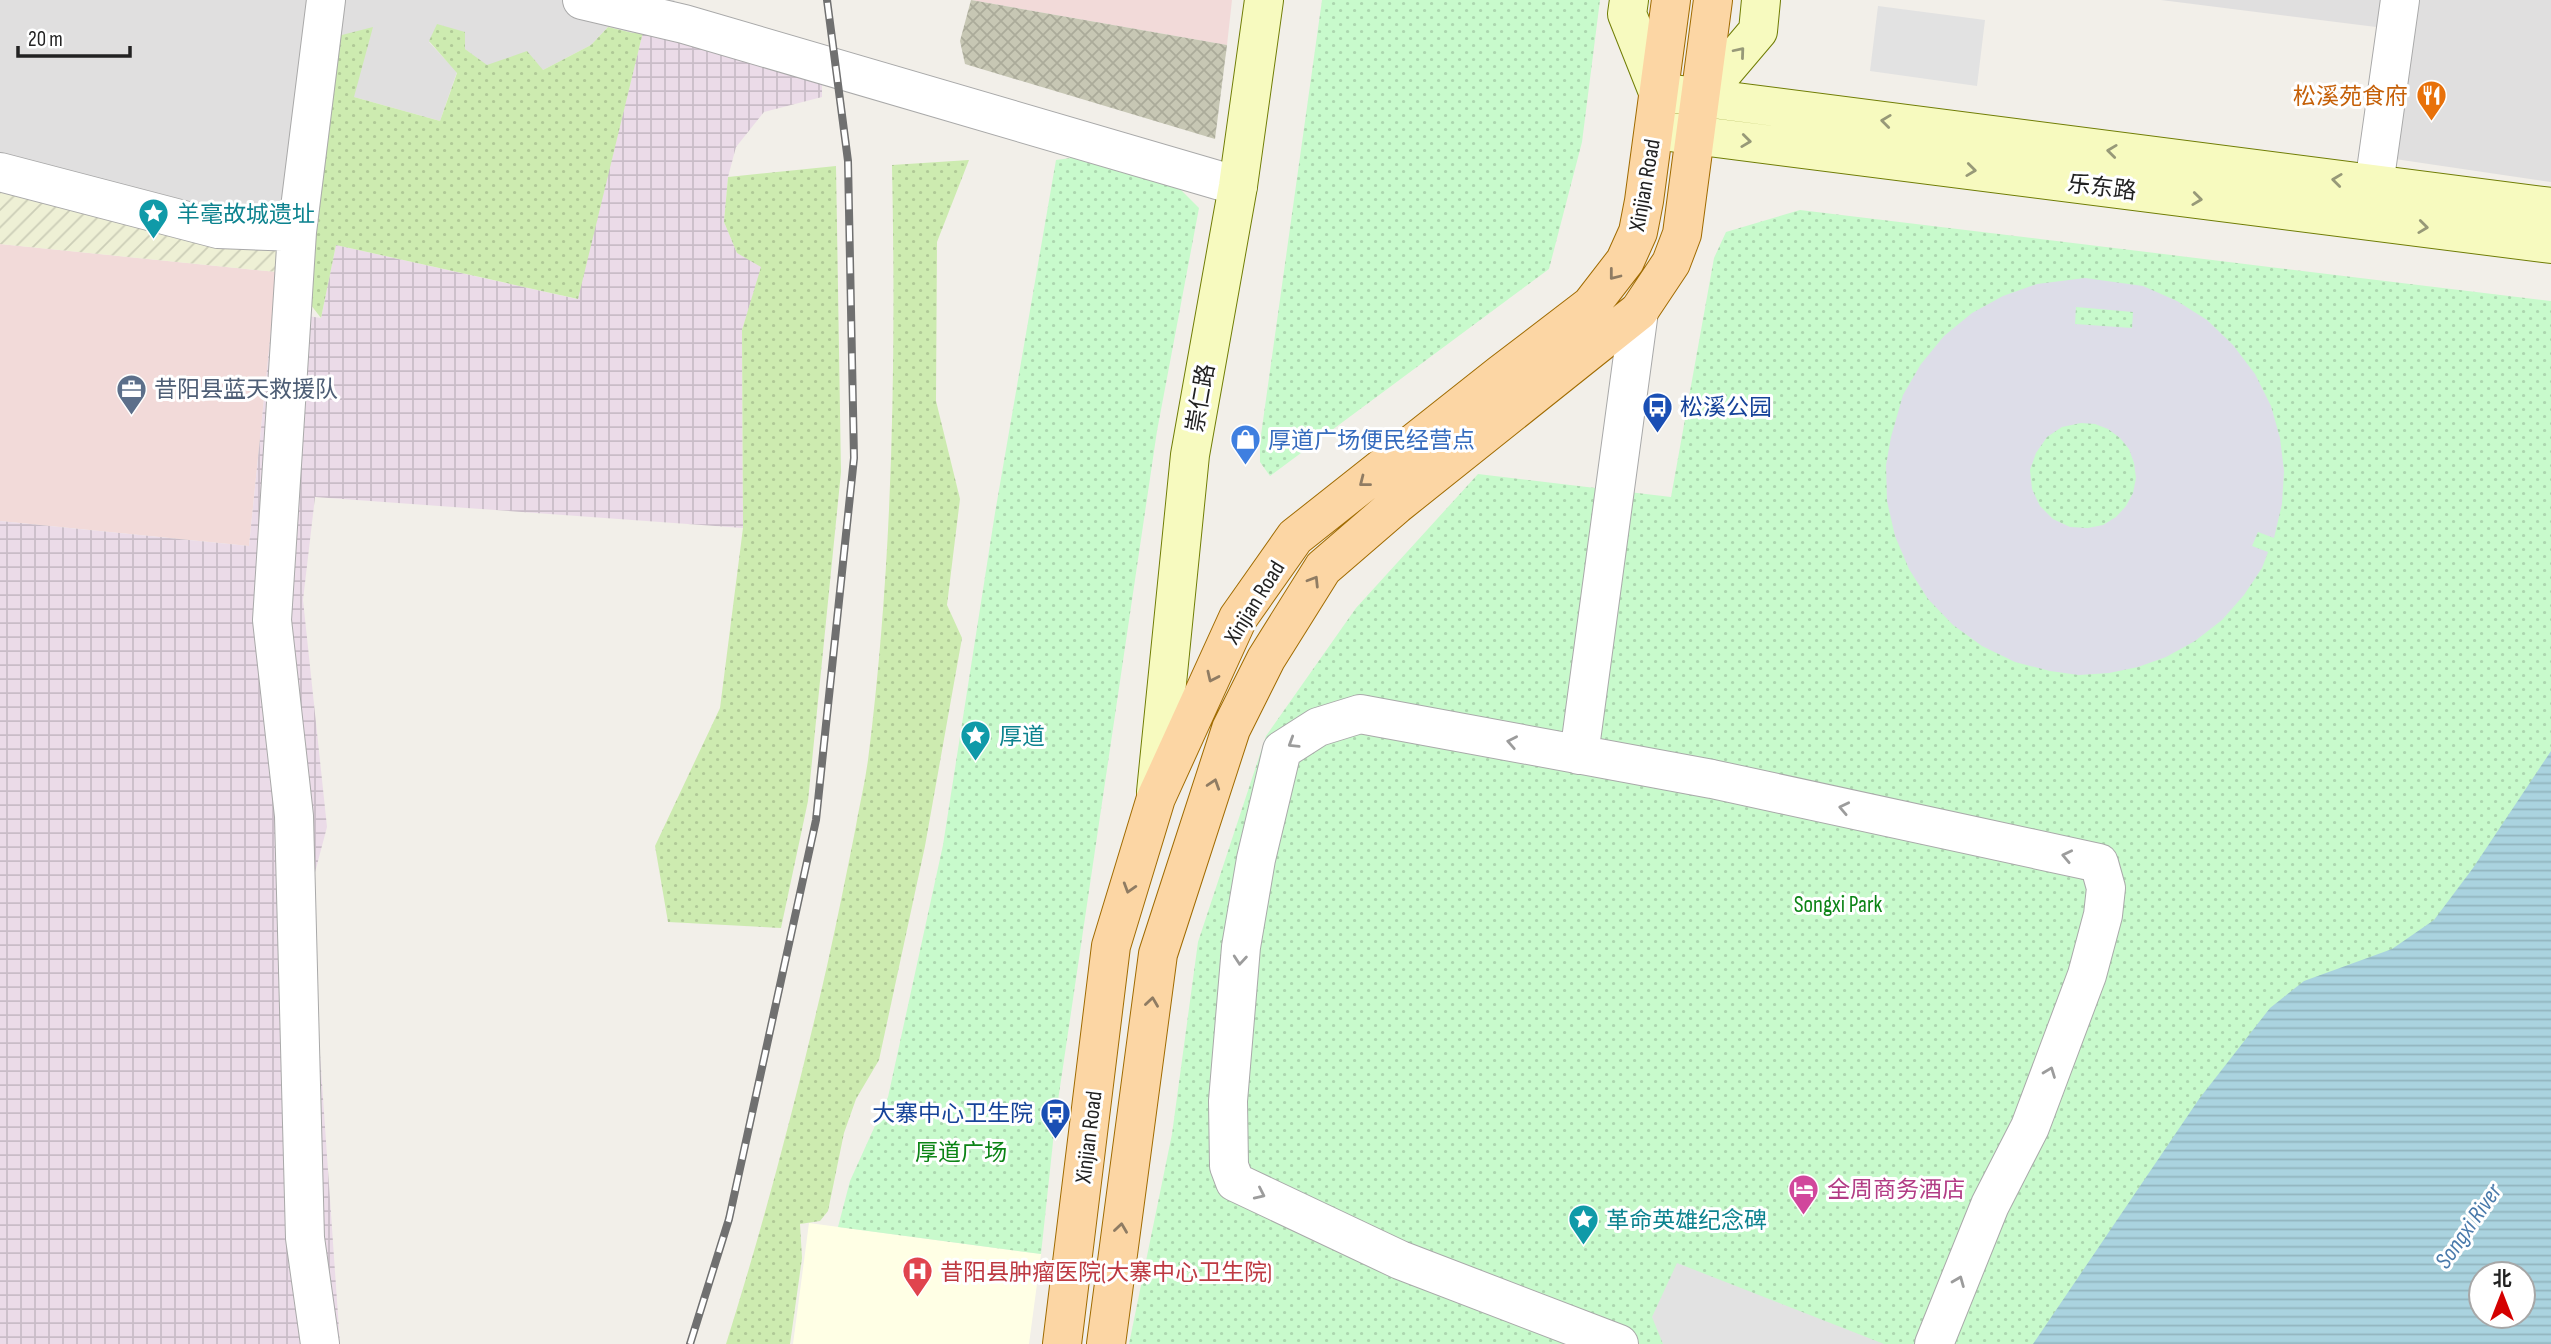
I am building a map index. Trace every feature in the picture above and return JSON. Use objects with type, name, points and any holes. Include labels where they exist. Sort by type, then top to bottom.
[{"type":"main road","name":"崇仁路","points":[[1156,798],[1190,455],[1238,186],[1264,0]]},
{"type":"main road","points":[[1629,0],[1627,13],[1658,92]]},
{"type":"main road","name":"Xinjian Road","points":[[1062,1344],[1111,946],[1156,798],[1238,618],[1295,537],[1591,305],[1625,261],[1638,232],[1671,0]]},
{"type":"main road","name":"Xinjian Road","points":[[1106,1344],[1158,954],[1231,729],[1266,659],[1323,568],[1396,505],[1639,311],[1671,263],[1682,234],[1713,0]]},
{"type":"main road","points":[[1702,97],[1758,31],[1761,0]]},
{"type":"main road","name":"乐东路","points":[[1658,92],[2551,206]]},
{"type":"main road","name":"乐东路","points":[[1654,130],[2551,244]]},
{"type":"street","points":[[320,1344],[305,1238],[294,816],[272,620],[297,232],[326,0]]},
{"type":"street","points":[[582,0],[684,24],[1238,186]]},
{"type":"street","points":[[2374,185],[2400,0]]},
{"type":"street","points":[[0,172],[218,229],[297,232]]},
{"type":"street","points":[[1579,755],[1639,311]]},
{"type":"street","points":[[1619,1344],[1388,1254],[1235,1182],[1228,1166],[1227,1101],[1241,947],[1256,859],[1282,750],[1318,727],[1360,714],[1712,779],[2099,863],[2106,888],[2103,915],[2087,975],[2030,1127],[1990,1205],[1934,1344]]},
{"type":"shaded area","points":[[0,0],[675,0],[633,33],[608,27],[591,45],[543,70],[505,60],[487,66],[465,49],[429,42],[457,72],[440,121],[354,97],[289,203],[273,223],[0,154]]},
{"type":"shaded area","points":[[971,0],[1232,0],[1227,45]]},
{"type":"shaded area","points":[[971,0],[1227,45],[1215,139],[965,64],[960,41]]},
{"type":"shaded area","points":[[2161,0],[2387,0],[2384,28]]},
{"type":"shaded area","points":[[2417,0],[2551,0],[2551,182],[2395,159]]},
{"type":"shaded area","points":[[1878,6],[1985,20],[1977,86],[1870,71]]},
{"type":"shaded area","points":[[643,32],[822,80],[822,97],[764,112],[736,147],[728,177],[724,222],[737,253],[762,266],[742,330],[743,528],[315,497],[303,600],[327,827],[309,895],[340,1344],[0,1344],[0,521],[249,546],[273,311],[321,318],[336,245],[577,299]]},
{"type":"shaded area","points":[[0,185],[292,244],[277,272],[0,244]]},
{"type":"shaded area","name":"昔阳县蓝天救援队","points":[[0,244],[277,272],[249,546],[0,521]]},
{"type":"shaded area","points":[[2085,278],[2143,286],[2177,301],[2207,320],[2233,345],[2255,374],[2271,406],[2280,438],[2284,471],[2282,504],[2274,538],[2258,532],[2252,546],[2268,552],[2262,568],[2244,595],[2222,620],[2195,641],[2166,657],[2138,667],[2079,675],[2015,662],[1982,646],[1953,625],[1928,599],[1909,569],[1895,536],[1887,501],[1886,465],[1903,395],[1921,364],[1944,336],[1972,313],[2003,296],[2037,284]],"holes":[[[2076,307],[2133,312],[2132,328],[2075,324]],[[2081,423],[2095,424],[2120,438],[2129,449],[2136,478],[2133,493],[2116,517],[2103,525],[2088,528],[2070,527],[2053,519],[2040,506],[2032,489],[2030,470],[2036,453],[2047,437],[2062,427]]]},
{"type":"shaded area","name":"昔阳县肿瘤医院(大寨中心卫生院)","points":[[809,1223],[1041,1254],[1029,1344],[793,1344]]},
{"type":"shaded area","points":[[1677,1263],[1884,1344],[1663,1344],[1652,1317]]},
{"type":"green space","points":[[1322,0],[1600,0],[1582,142],[1549,269],[1270,476],[1260,462],[1260,442]]},
{"type":"green space","points":[[437,24],[465,32],[465,49],[487,65],[527,51],[543,70],[591,45],[608,27],[633,33],[643,32],[578,299],[336,245],[321,318],[307,300],[338,36],[373,27],[354,97],[440,121],[457,73],[429,41]]},
{"type":"green space","name":"厚道广场","points":[[1078,157],[1179,188],[1199,208],[1157,431],[1056,1114],[1041,1254],[838,1227],[850,1181],[888,1097],[943,845],[995,513],[1056,160]]},
{"type":"green space","points":[[969,160],[937,242],[936,401],[960,499],[947,605],[962,638],[925,846],[879,1060],[856,1099],[844,1133],[828,1211],[820,1221],[800,1224],[802,1258],[790,1344],[726,1344],[804,1061],[834,932],[868,760],[883,612],[891,463],[892,165]]},
{"type":"green space","points":[[836,166],[841,472],[808,801],[781,928],[668,922],[655,846],[720,708],[743,528],[742,330],[761,267],[737,253],[724,222],[728,177]]},
{"type":"green space","name":"Songxi Park","points":[[1800,210],[2551,301],[2551,847],[2085,1344],[1129,1344],[1172,1134],[1198,942],[1266,736],[1356,608],[1478,474],[1671,497],[1714,258],[1726,232]]},
{"type":"water","name":"Songxi River","points":[[2551,751],[2551,1344],[2033,1344],[2199,1099],[2270,1008],[2304,981],[2392,949],[2434,920],[2473,868]]},
{"type":"railway","points":[[690,1344],[729,1219],[816,820],[854,458],[848,161],[827,0]]},
{"type":"place","name":"松溪苑食府","points":[[2431,123]]},
{"type":"place","name":"羊毫故城遗址","points":[[154,241]]},
{"type":"place","name":"昔阳县蓝天救援队","points":[[131,416]]},
{"type":"place","name":"松溪公园","points":[[1657,434]]},
{"type":"place","name":"厚道广场便民经营点","points":[[1245,467]]},
{"type":"place","name":"厚道","points":[[976,763]]},
{"type":"place","name":"大寨中心卫生院","points":[[1056,1140]]},
{"type":"place","name":"全周商务酒店","points":[[1804,1216]]},
{"type":"place","name":"革命英雄纪念碑","points":[[1583,1247]]},
{"type":"place","name":"昔阳县肿瘤医院(大寨中心卫生院)","points":[[917,1299]]}]
